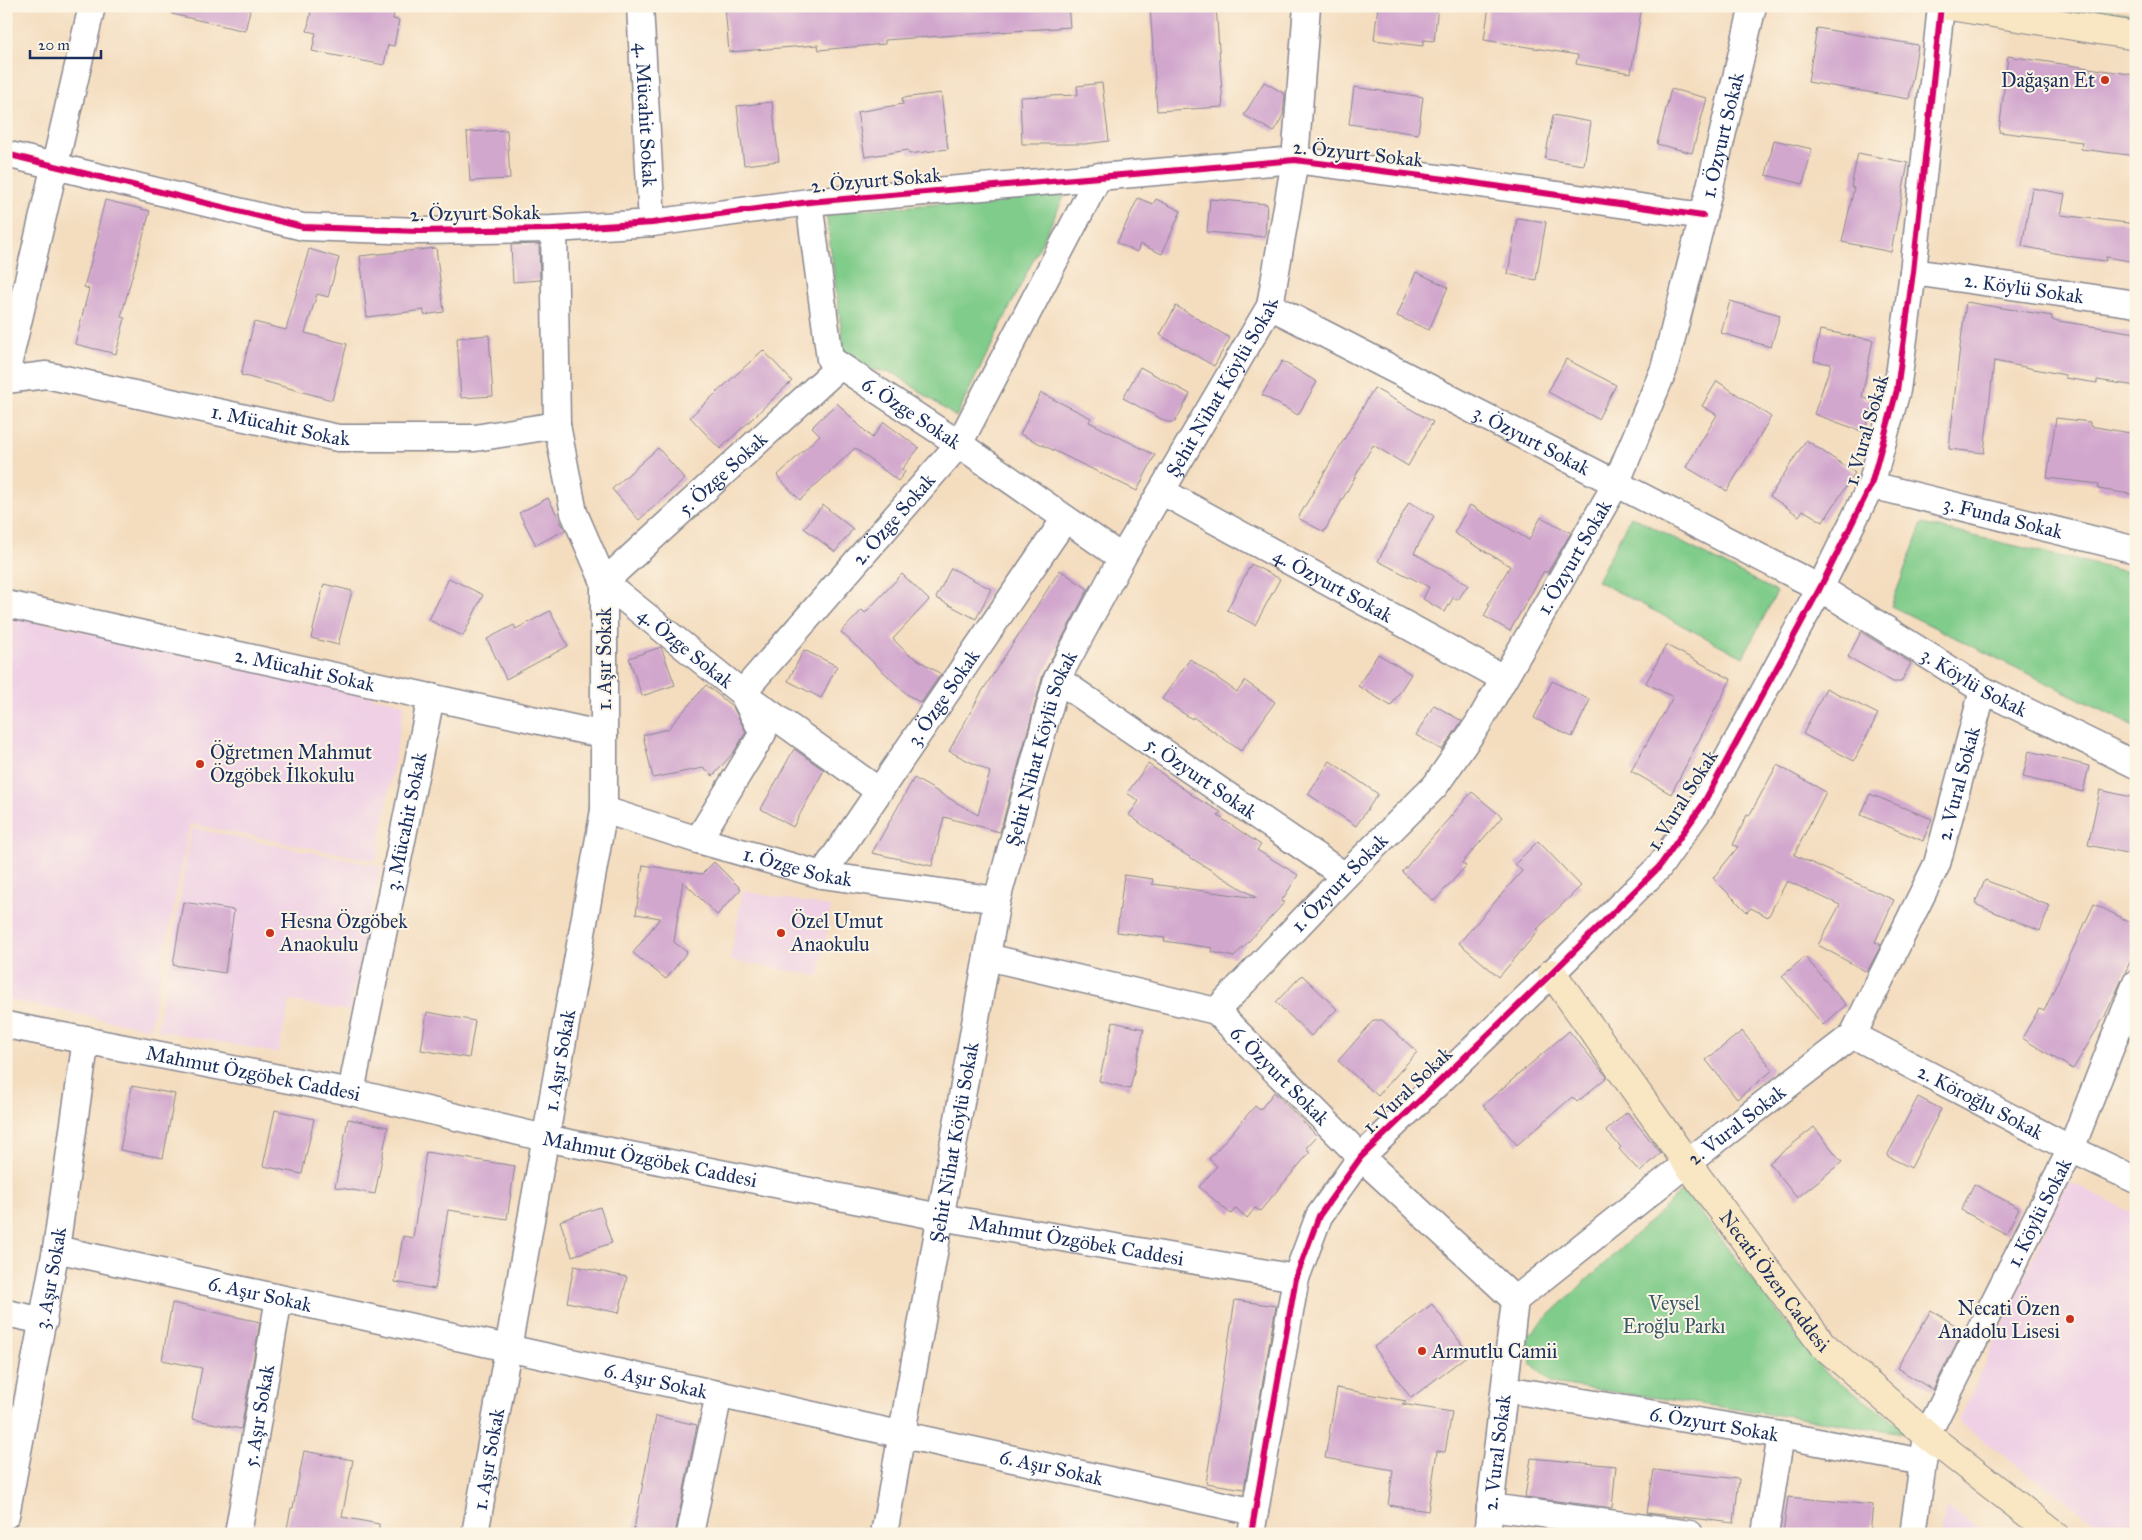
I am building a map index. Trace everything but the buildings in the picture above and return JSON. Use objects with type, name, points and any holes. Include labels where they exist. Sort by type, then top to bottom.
[{"type":"street","points":[[6,374],[92,6]]},
{"type":"street","name":"4. Mücahit Sokak","points":[[640,6],[652,223]]},
{"type":"street","name":"Şehit Nihat Köylü Sokak","points":[[884,1534],[997,900],[1057,679],[1122,558],[1163,492],[1270,306],[1294,160],[1307,6]]},
{"type":"street","name":"1. Özyurt Sokak","points":[[1216,1011],[1345,876],[1435,786],[1478,724],[1616,484],[1664,369],[1753,6]]},
{"type":"street","name":"1. Vural Sokak","points":[[1253,1523],[1296,1278],[1319,1216],[1361,1157],[1659,867],[1702,806],[1820,588],[1870,485],[1897,390],[1913,272],[1941,6]]},
{"type":"street","points":[[1949,6],[2136,36]]},
{"type":"street","name":"2. Özyurt Sokak","points":[[6,154],[303,227],[420,231],[554,229],[652,223],[809,202],[1294,160],[1453,180],[1703,216]]},
{"type":"street","name":"2. Özge Sokak","points":[[742,693],[959,444],[1099,176]]},
{"type":"street","name":"6. Özge Sokak","points":[[809,202],[830,359],[959,444],[1122,558]]},
{"type":"street","name":"4. Özge Sokak","points":[[554,229],[557,425],[574,513],[604,582],[742,693],[879,790]]},
{"type":"street","name":"2. Köylü Sokak","points":[[1913,272],[2136,304]]},
{"type":"street","name":"3. Özyurt Sokak","points":[[1270,306],[1820,588]]},
{"type":"street","name":"5. Özge Sokak","points":[[604,582],[840,366]]},
{"type":"street","name":"1. Mücahit Sokak","points":[[6,380],[46,375],[338,438],[475,438],[557,425]]},
{"type":"street","name":"3. Funda Sokak","points":[[1870,485],[2136,550]]},
{"type":"street","name":"4. Özyurt Sokak","points":[[1163,492],[1503,678]]},
{"type":"street","name":"3. Özge Sokak","points":[[822,875],[1065,519]]},
{"type":"street","name":"1. Aşır Sokak","points":[[474,1534],[604,810],[604,582]]},
{"type":"street","name":"3. Köylü Sokak","points":[[1820,588],[1983,690],[2136,765]]},
{"type":"street","name":"2. Mücahit Sokak","points":[[6,604],[604,735]]},
{"type":"street","name":"5. Özyurt Sokak","points":[[1057,679],[1345,876]]},
{"type":"street","name":"2. Vural Sokak","points":[[1487,1534],[1515,1300],[1687,1163],[1853,1035],[1936,864],[1983,690]]},
{"type":"street","points":[[698,840],[763,734],[742,693]]},
{"type":"street","name":"3. Mücahit Sokak","points":[[351,1092],[431,697]]},
{"type":"street","name":"1. Özge Sokak","points":[[604,810],[698,840],[822,875],[997,900]]},
{"type":"street","name":"6. Özyurt Sokak","points":[[987,957],[1216,1011],[1361,1157],[1515,1300]]},
{"type":"street","name":"Necati Özen Caddesi","points":[[1552,973],[1687,1163],[1822,1344],[1927,1435],[2054,1534]]},
{"type":"street","name":"1. Köylü Sokak","points":[[1913,1534],[1927,1435],[2071,1149],[2136,983]]},
{"type":"street","name":"Mahmut Özgöbek Caddesi","points":[[6,1025],[86,1039],[351,1092],[545,1138],[940,1217],[1296,1278]]},
{"type":"street","name":"2. Köroğlu Sokak","points":[[1853,1035],[2071,1149],[2136,1180]]},
{"type":"street","name":"3. Aşır Sokak","points":[[6,1515],[44,1321],[86,1039]]},
{"type":"street","name":"6. Aşır Sokak","points":[[56,1248],[902,1434],[1253,1523]]},
{"type":"street","name":"5. Aşır Sokak","points":[[238,1534],[279,1298]]},
{"type":"street","points":[[6,1313],[44,1321]]},
{"type":"street","name":"6. Özyurt Sokak","points":[[1505,1389],[1781,1434],[1923,1462]]},
{"type":"street","points":[[690,1534],[719,1394]]},
{"type":"street","points":[[1766,1534],[1781,1434]]},
{"type":"street","points":[[1490,1507],[1690,1534]]},
{"type":"shaded area","name":"Öğretmen Mahmut Özgöbek İlkokulu","points":[[6,614],[404,704],[377,861],[190,824],[150,1029],[6,999]]},
{"type":"shaded area","name":"Hesna Özgöbek Anaokulu","points":[[192,828],[381,866],[349,1011],[290,1001],[278,1053],[157,1030]]},
{"type":"shaded area","name":"Özel Umut Anaokulu","points":[[743,891],[831,907],[819,976],[730,960]]},
{"type":"shaded area","name":"Necati Özen Anadolu Lisesi","points":[[2068,1181],[2136,1215],[2136,1534],[2111,1534],[1958,1422]]},
{"type":"shaded area","points":[[1947,1507],[1986,1534],[1942,1534]]},
{"type":"green space","points":[[2027,6],[2085,6],[2136,15],[2136,25]]},
{"type":"green space","points":[[1065,195],[956,417],[895,374],[846,364],[826,212]]},
{"type":"green space","points":[[1631,516],[1777,592],[1743,657],[1597,581]]},
{"type":"green space","points":[[1922,524],[2136,574],[2136,727],[1891,606]]},
{"type":"green space","name":"Veysel Eroğlu Parkı","points":[[1683,1190],[1824,1372],[1912,1434],[1551,1383],[1531,1363],[1527,1336]]},
{"type":"cycle path","points":[[1251,1534],[1296,1278],[1319,1216],[1361,1157],[1659,867],[1702,806],[1820,588],[1871,485],[1897,390],[1913,272],[1941,6]]},
{"type":"cycle path","points":[[6,154],[303,227],[420,231],[554,229],[652,223],[809,202],[1295,160],[1453,180],[1703,216]]},
{"type":"place","name":"Dağaşan Et","points":[[2105,80]]},
{"type":"place","name":"Öğretmen Mahmut Özgöbek İlkokulu","points":[[200,764]]},
{"type":"place","name":"Hesna Özgöbek Anaokulu","points":[[270,933]]},
{"type":"place","name":"Özel Umut Anaokulu","points":[[781,933]]},
{"type":"place","name":"Necati Özen Anadolu Lisesi","points":[[2070,1319]]},
{"type":"place","name":"Armutlu Camii","points":[[1422,1351]]}]
